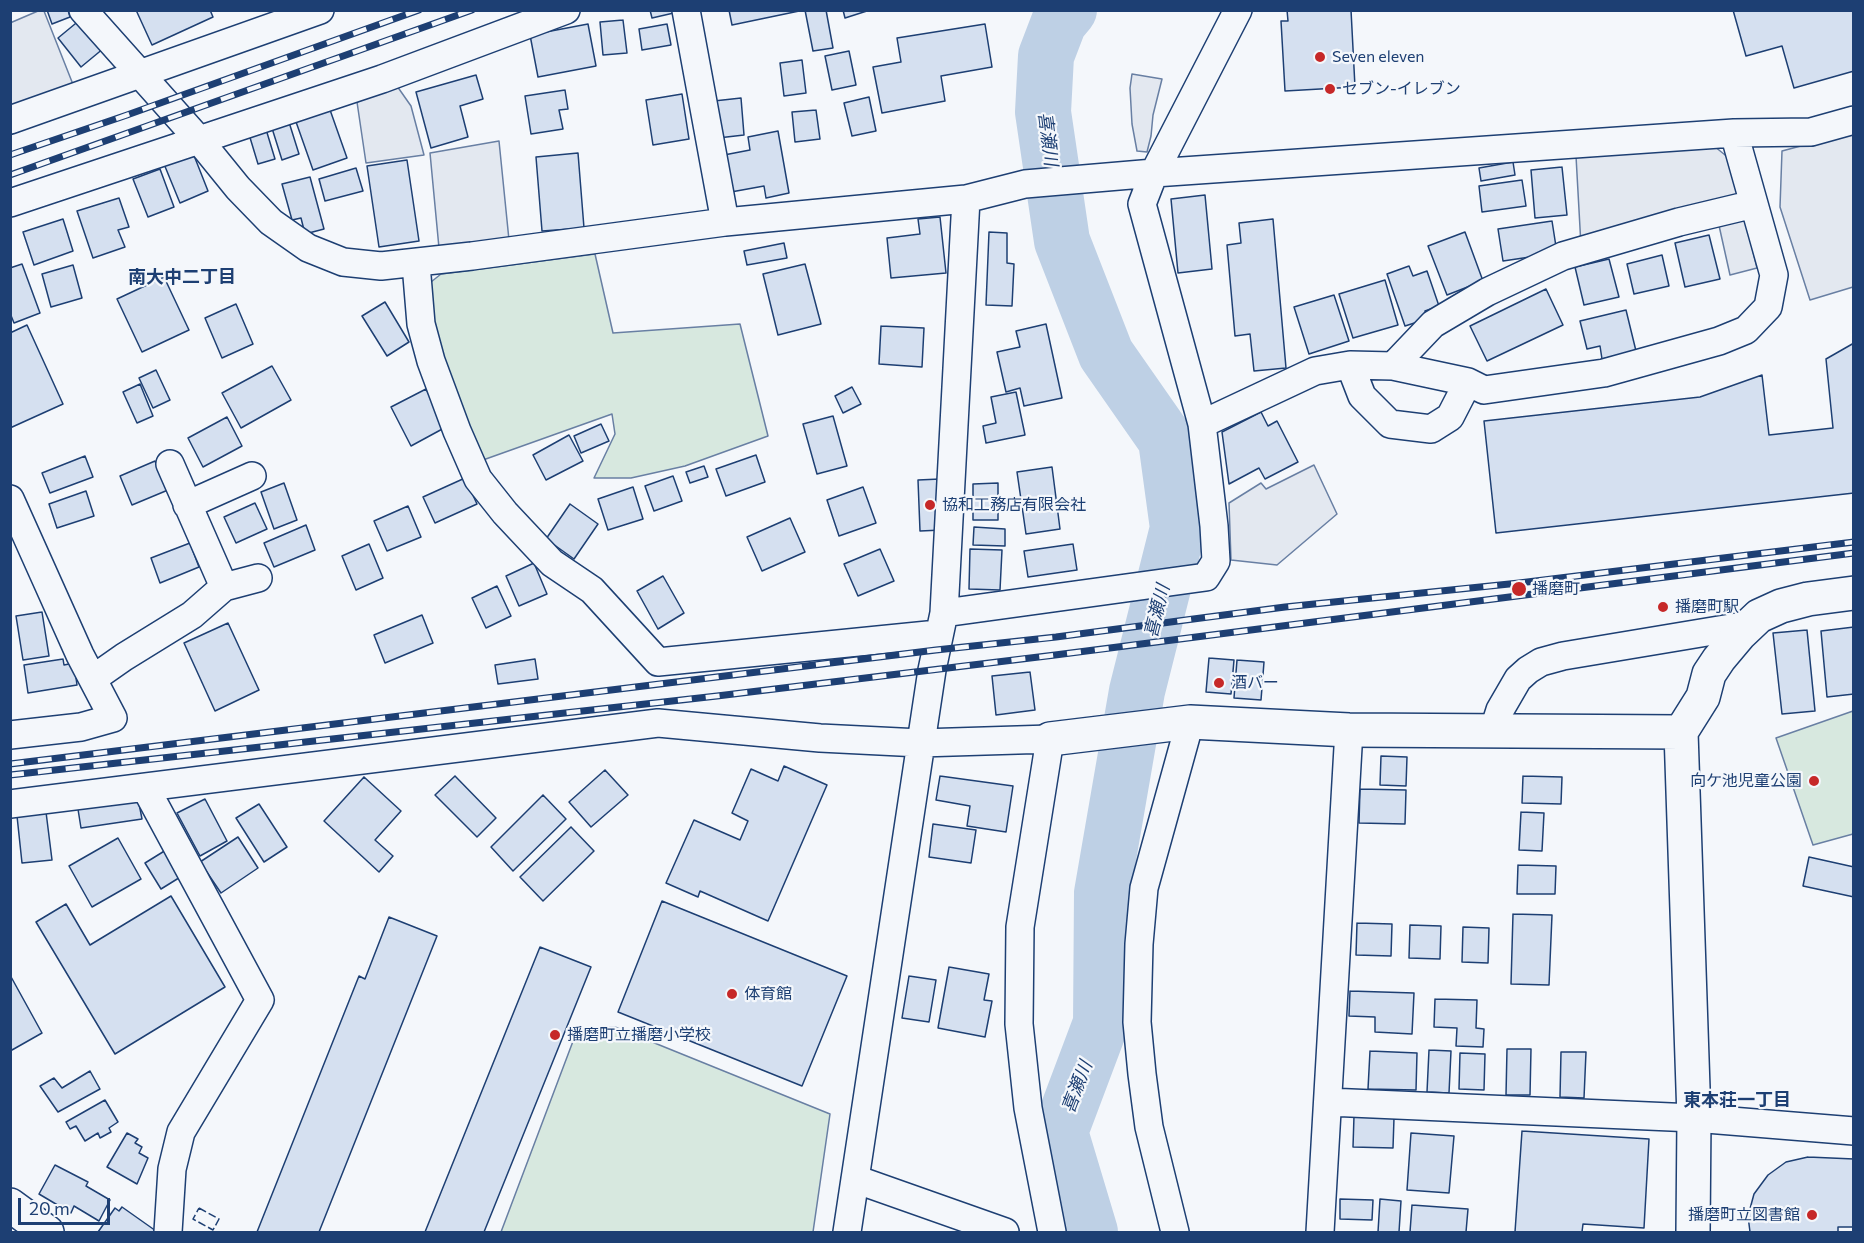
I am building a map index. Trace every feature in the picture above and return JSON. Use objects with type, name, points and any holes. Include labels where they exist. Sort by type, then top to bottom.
[{"type":"street","points":[[83,10],[199,140],[238,188],[271,222],[308,248],[343,262],[381,266],[416,264],[725,222],[966,199],[1024,184],[1734,133],[1811,132],[1854,120]]},
{"type":"street","points":[[10,120],[320,10]]},
{"type":"street","points":[[10,203],[382,80],[566,10]]},
{"type":"street","points":[[687,10],[725,222]]},
{"type":"street","points":[[416,264],[422,324],[431,361],[478,479],[505,513],[552,562],[592,590],[658,662],[941,623],[1088,592],[1206,577],[1216,561],[1202,424],[1142,204],[1154,173],[1238,10]]},
{"type":"street","points":[[1202,424],[1315,371],[1350,365],[1393,366],[1468,382],[1484,390],[1604,373],[1719,341],[1746,330],[1768,306],[1774,275],[1734,133]]},
{"type":"street","points":[[847,1233],[920,743],[941,623],[966,199]]},
{"type":"street","points":[[1393,366],[1433,324],[1487,292],[1563,256],[1679,222],[1754,204]]},
{"type":"street","points":[[1350,365],[1362,396],[1390,424],[1431,429],[1450,417],[1468,382]]},
{"type":"street","points":[[170,464],[224,587]]},
{"type":"street","points":[[187,505],[252,476]]},
{"type":"street","points":[[10,499],[80,655],[113,718],[81,727],[10,735]]},
{"type":"street","points":[[94,678],[192,615],[224,587],[258,578]]},
{"type":"street","points":[[1693,1233],[1694,1118],[1681,732],[1703,697],[1709,674],[1719,659],[1760,616],[1781,606],[1809,599],[1854,593]]},
{"type":"street","points":[[1493,732],[1500,710],[1518,680],[1541,662],[1563,656],[1749,625]]},
{"type":"street","points":[[1684,635],[1707,642],[1719,659]]},
{"type":"street","points":[[10,804],[658,723],[820,738],[920,743],[1050,739],[1190,722],[1349,730],[1681,732]]},
{"type":"street","points":[[1175,1233],[1149,1128],[1137,1022],[1139,944],[1144,888],[1190,722]]},
{"type":"street","points":[[1320,1233],[1349,730]]},
{"type":"street","points":[[1050,739],[1020,927],[1019,1024],[1028,1108],[1052,1233]]},
{"type":"street","points":[[146,787],[260,1000],[181,1132],[172,1169],[168,1233]]},
{"type":"street","points":[[1328,1102],[1694,1118],[1854,1131]]},
{"type":"street","points":[[855,1179],[1005,1233]]},
{"type":"street","points":[[10,1205],[46,1233]]},
{"type":"shaded area","points":[[38,11],[44,11],[76,92],[11,114],[10,23]]},
{"type":"shaded area","points":[[1132,74],[1162,79],[1147,152],[1137,151],[1132,124],[1130,88]]},
{"type":"shaded area","points":[[397,86],[411,106],[424,155],[366,163],[357,102]]},
{"type":"shaded area","points":[[1853,132],[1853,287],[1810,300],[1780,207],[1782,151]]},
{"type":"shaded area","points":[[499,141],[509,240],[439,248],[430,153]]},
{"type":"shaded area","points":[[1714,146],[1730,159],[1740,201],[1581,246],[1576,156]]},
{"type":"shaded area","points":[[1744,214],[1757,268],[1730,275],[1718,221]]},
{"type":"shaded area","points":[[595,254],[613,333],[740,324],[768,436],[685,466],[631,478],[594,478],[615,434],[612,414],[483,460],[461,414],[431,318],[431,282],[441,274]]},
{"type":"shaded area","points":[[1314,465],[1337,514],[1277,565],[1231,560],[1229,503],[1261,483],[1266,489]]},
{"type":"shaded area","points":[[1853,711],[1853,834],[1813,845],[1776,738]]},
{"type":"shaded area","points":[[615,1027],[830,1114],[813,1232],[501,1232],[578,1028]]},
{"type":"water","points":[[1060,1131],[1072,1150],[1104,1232],[1078,1232],[1060,1154]]},
{"type":"building","points":[[47,10],[68,10],[70,17],[52,24]]},
{"type":"building","points":[[136,10],[210,10],[213,17],[152,45]]},
{"type":"building","points":[[650,10],[678,10],[678,12],[652,18]]},
{"type":"building","points":[[729,10],[804,10],[732,25]]},
{"type":"building","points":[[805,10],[826,10],[833,48],[813,51]]},
{"type":"building","points":[[843,10],[870,10],[845,18]]},
{"type":"building","points":[[1287,10],[1351,10],[1355,87],[1285,91],[1281,21],[1288,21]]},
{"type":"building","points":[[1733,10],[1854,10],[1854,71],[1794,88],[1782,46],[1746,56]]},
{"type":"building","points":[[81,19],[104,48],[81,67],[58,38]]},
{"type":"building","points":[[623,20],[627,53],[603,55],[600,22]]},
{"type":"building","points":[[588,24],[596,66],[538,77],[530,35]]},
{"type":"building","points":[[667,24],[671,45],[642,50],[639,29]]},
{"type":"building","points":[[985,24],[992,67],[941,76],[945,101],[882,113],[873,67],[901,62],[897,38]]},
{"type":"building","points":[[849,51],[856,85],[832,90],[825,56]]},
{"type":"building","points":[[802,60],[806,93],[784,96],[780,63]]},
{"type":"building","points":[[476,75],[483,99],[460,106],[468,137],[431,148],[416,92]]},
{"type":"building","points":[[565,90],[568,109],[559,110],[563,129],[531,134],[525,96]]},
{"type":"building","points":[[682,94],[689,139],[653,145],[646,100]]},
{"type":"building","points":[[869,97],[876,131],[852,136],[844,103]]},
{"type":"building","points":[[741,98],[744,135],[718,138],[714,101]]},
{"type":"building","points":[[329,107],[347,158],[313,170],[295,119]]},
{"type":"building","points":[[816,110],[820,139],[795,142],[792,112]]},
{"type":"building","points":[[288,119],[299,154],[282,160],[271,125]]},
{"type":"building","points":[[265,126],[275,159],[258,164],[248,131]]},
{"type":"building","points":[[778,131],[789,193],[766,198],[764,186],[731,192],[724,155],[750,150],[748,137]]},
{"type":"building","points":[[193,153],[208,191],[180,203],[164,164]]},
{"type":"building","points":[[578,153],[584,228],[542,231],[536,157]]},
{"type":"building","points":[[407,160],[419,241],[379,247],[367,166]]},
{"type":"building","points":[[1513,162],[1515,175],[1481,181],[1479,168]]},
{"type":"building","points":[[1562,167],[1567,215],[1535,218],[1531,170]]},
{"type":"building","points":[[356,168],[363,191],[325,201],[319,179]]},
{"type":"building","points":[[160,169],[174,207],[148,217],[133,179]]},
{"type":"building","points":[[310,177],[324,229],[305,234],[301,218],[292,220],[282,184]]},
{"type":"building","points":[[1522,180],[1526,206],[1482,212],[1479,186]]},
{"type":"building","points":[[1205,195],[1212,269],[1178,273],[1171,199]]},
{"type":"building","points":[[119,198],[129,227],[118,230],[125,247],[93,258],[77,211]]},
{"type":"building","points":[[940,217],[946,273],[891,278],[887,238],[920,234],[918,219]]},
{"type":"building","points":[[63,219],[73,251],[34,265],[23,232]]},
{"type":"building","points":[[1273,219],[1286,368],[1254,371],[1250,334],[1235,336],[1227,245],[1241,243],[1239,223]]},
{"type":"building","points":[[1552,221],[1557,253],[1503,261],[1498,229]]},
{"type":"building","points":[[989,232],[1007,233],[1007,263],[1014,264],[1012,306],[986,305]]},
{"type":"building","points":[[1465,232],[1483,281],[1447,295],[1428,246]]},
{"type":"building","points":[[1709,235],[1720,279],[1685,287],[1675,243]]},
{"type":"building","points":[[784,243],[787,258],[747,265],[744,251]]},
{"type":"building","points":[[1662,255],[1669,286],[1634,294],[1627,264]]},
{"type":"building","points":[[1609,259],[1619,297],[1584,305],[1575,267]]},
{"type":"building","points":[[22,264],[40,313],[14,323],[10,313],[10,268]]},
{"type":"building","points":[[805,264],[821,324],[778,335],[763,274]]},
{"type":"building","points":[[73,265],[82,298],[51,307],[42,274]]},
{"type":"building","points":[[1409,266],[1413,276],[1427,271],[1439,306],[1425,311],[1427,319],[1405,326],[1387,274]]},
{"type":"building","points":[[164,277],[189,330],[142,352],[117,299]]},
{"type":"building","points":[[1385,280],[1398,325],[1353,338],[1339,294]]},
{"type":"building","points":[[1546,289],[1563,325],[1487,361],[1470,326]]},
{"type":"building","points":[[1334,295],[1349,341],[1309,354],[1294,307]]},
{"type":"building","points":[[385,302],[409,342],[387,356],[362,316]]},
{"type":"building","points":[[236,304],[253,344],[222,358],[205,318]]},
{"type":"building","points":[[1626,310],[1636,351],[1602,359],[1600,346],[1587,349],[1580,321]]},
{"type":"building","points":[[1046,324],[1062,398],[1024,406],[1020,388],[1006,392],[997,352],[1020,347],[1016,331]]},
{"type":"building","points":[[27,325],[63,404],[10,428],[10,333]]},
{"type":"building","points":[[881,326],[924,328],[922,367],[879,364]]},
{"type":"building","points":[[1854,343],[1854,493],[1496,533],[1484,421],[1700,397],[1762,375],[1769,435],[1833,428],[1826,359]]},
{"type":"building","points":[[272,366],[291,400],[241,428],[222,393]]},
{"type":"building","points":[[156,370],[170,400],[153,408],[139,378]]},
{"type":"building","points":[[140,384],[153,416],[137,423],[123,392]]},
{"type":"building","points":[[852,387],[861,404],[843,413],[835,396]]},
{"type":"building","points":[[426,389],[446,427],[411,446],[391,407]]},
{"type":"building","points":[[1016,392],[1025,435],[986,443],[983,426],[996,423],[991,397]]},
{"type":"building","points":[[1261,412],[1268,426],[1277,421],[1298,462],[1265,479],[1259,468],[1229,484],[1222,432]]},
{"type":"building","points":[[833,416],[847,466],[817,474],[803,424]]},
{"type":"building","points":[[227,417],[242,446],[203,467],[188,438]]},
{"type":"building","points":[[601,424],[609,441],[581,453],[574,436]]},
{"type":"building","points":[[569,435],[583,461],[546,480],[533,455]]},
{"type":"building","points":[[756,455],[765,482],[726,496],[716,469]]},
{"type":"building","points":[[85,456],[93,477],[50,493],[42,473]]},
{"type":"building","points":[[155,461],[168,490],[132,505],[120,476]]},
{"type":"building","points":[[704,466],[708,477],[690,483],[686,472]]},
{"type":"building","points":[[1052,467],[1060,529],[1026,534],[1017,472]]},
{"type":"building","points":[[673,476],[682,501],[654,511],[645,486]]},
{"type":"building","points":[[465,478],[477,504],[435,523],[423,497]]},
{"type":"building","name":"協和工務店有限会社","points":[[940,479],[942,530],[920,531],[918,480]]},
{"type":"building","points":[[284,483],[297,520],[274,529],[261,492]]},
{"type":"building","points":[[998,483],[998,520],[973,520],[973,484]]},
{"type":"building","points":[[633,487],[643,519],[608,530],[598,499]]},
{"type":"building","points":[[863,487],[876,523],[839,536],[827,500]]},
{"type":"building","points":[[86,491],[94,516],[57,528],[49,504]]},
{"type":"building","points":[[255,503],[267,529],[236,543],[224,517]]},
{"type":"building","points":[[570,504],[598,524],[574,559],[546,539]]},
{"type":"building","points":[[408,506],[421,537],[387,551],[374,521]]},
{"type":"building","points":[[790,518],[805,552],[762,571],[747,537]]},
{"type":"building","points":[[306,525],[315,550],[274,567],[264,543]]},
{"type":"building","points":[[974,527],[1005,529],[1005,546],[973,545]]},
{"type":"building","points":[[190,543],[199,567],[160,583],[151,558]]},
{"type":"building","points":[[369,544],[383,578],[356,590],[342,556]]},
{"type":"building","points":[[1073,544],[1077,570],[1028,577],[1024,551]]},
{"type":"building","points":[[880,549],[894,581],[858,596],[844,564]]},
{"type":"building","points":[[970,549],[1002,550],[1000,590],[969,589]]},
{"type":"building","points":[[534,563],[547,594],[519,606],[506,576]]},
{"type":"building","points":[[663,576],[684,613],[658,629],[637,591]]},
{"type":"building","points":[[497,586],[511,616],[486,628],[472,598]]},
{"type":"building","points":[[42,612],[49,656],[23,660],[16,616]]},
{"type":"building","points":[[422,615],[433,643],[385,663],[374,635]]},
{"type":"building","points":[[228,623],[259,690],[215,711],[184,643]]},
{"type":"building","points":[[1854,627],[1854,694],[1827,697],[1821,631]]},
{"type":"building","points":[[1807,630],[1815,711],[1782,714],[1773,633]]},
{"type":"building","points":[[1209,658],[1234,660],[1231,694],[1206,692]]},
{"type":"building","points":[[63,659],[64,665],[74,663],[77,685],[28,693],[24,665]]},
{"type":"building","points":[[535,659],[538,679],[498,684],[495,665]]},
{"type":"building","points":[[1237,660],[1264,662],[1261,700],[1234,698]]},
{"type":"building","points":[[1030,672],[1035,710],[996,715],[992,676]]},
{"type":"building","points":[[1381,756],[1407,757],[1406,786],[1380,785]]},
{"type":"building","points":[[784,766],[827,785],[768,921],[700,891],[698,897],[666,883],[694,820],[740,840],[748,821],[732,813],[751,769],[778,781]]},
{"type":"building","points":[[605,770],[628,795],[591,827],[569,802]]},
{"type":"building","points":[[455,776],[496,818],[477,837],[435,795]]},
{"type":"building","points":[[940,776],[1013,786],[1006,832],[967,826],[970,806],[936,800]]},
{"type":"building","points":[[1523,776],[1562,777],[1561,804],[1522,803]]},
{"type":"building","points":[[364,777],[401,811],[375,840],[393,856],[379,872],[324,821]]},
{"type":"building","points":[[1360,789],[1406,790],[1405,824],[1359,823]]},
{"type":"building","points":[[137,793],[142,819],[81,828],[77,803]]},
{"type":"building","points":[[543,795],[566,819],[513,871],[491,847]]},
{"type":"building","points":[[205,799],[227,841],[200,856],[177,813]]},
{"type":"building","points":[[259,804],[287,847],[264,862],[236,818]]},
{"type":"building","points":[[46,812],[52,860],[22,863],[17,816]]},
{"type":"building","points":[[1521,812],[1544,813],[1542,851],[1519,850]]},
{"type":"building","points":[[933,824],[976,830],[971,863],[929,857]]},
{"type":"building","points":[[571,827],[594,851],[543,901],[520,877]]},
{"type":"building","points":[[238,837],[258,868],[221,893],[200,862]]},
{"type":"building","points":[[118,838],[141,879],[92,907],[69,866]]},
{"type":"building","points":[[166,850],[182,876],[161,889],[145,863]]},
{"type":"building","points":[[1809,857],[1854,867],[1854,897],[1803,886]]},
{"type":"building","points":[[1518,865],[1556,866],[1555,894],[1517,894]]},
{"type":"building","points":[[171,896],[225,987],[115,1054],[36,922],[66,904],[90,945]]},
{"type":"building","name":"体育館","points":[[662,901],[847,976],[802,1086],[618,1012]]},
{"type":"building","points":[[1513,914],[1552,915],[1549,985],[1511,984]]},
{"type":"building","points":[[389,917],[437,936],[319,1232],[257,1232],[359,976],[365,979]]},
{"type":"building","points":[[1357,923],[1392,924],[1391,956],[1356,955]]},
{"type":"building","points":[[1410,925],[1441,926],[1440,959],[1409,958]]},
{"type":"building","points":[[1463,927],[1489,928],[1488,963],[1462,962]]},
{"type":"building","points":[[540,947],[591,967],[484,1232],[425,1232]]},
{"type":"building","points":[[949,967],[989,974],[984,1000],[992,1001],[985,1037],[938,1028]]},
{"type":"building","points":[[10,975],[42,1033],[12,1050],[10,1047]]},
{"type":"building","points":[[909,976],[936,980],[929,1022],[902,1018]]},
{"type":"building","points":[[1350,991],[1414,993],[1412,1034],[1375,1032],[1375,1017],[1349,1016]]},
{"type":"building","points":[[1435,999],[1477,1000],[1476,1028],[1484,1029],[1483,1047],[1456,1046],[1457,1028],[1434,1027]]},
{"type":"building","points":[[1507,1049],[1531,1049],[1530,1095],[1506,1095]]},
{"type":"building","points":[[1429,1050],[1451,1051],[1449,1093],[1427,1092]]},
{"type":"building","points":[[1370,1051],[1417,1053],[1416,1090],[1368,1089]]},
{"type":"building","points":[[1561,1052],[1586,1052],[1584,1098],[1560,1097]]},
{"type":"building","points":[[1460,1053],[1485,1054],[1484,1090],[1459,1089]]},
{"type":"building","points":[[90,1071],[100,1089],[58,1112],[40,1086],[54,1078],[62,1088]]},
{"type":"building","points":[[105,1100],[118,1122],[109,1128],[111,1132],[100,1138],[98,1133],[85,1141],[76,1126],[70,1129],[66,1122]]},
{"type":"building","points":[[1354,1116],[1394,1118],[1393,1148],[1353,1147]]},
{"type":"building","points":[[1522,1131],[1649,1139],[1644,1228],[1583,1224],[1582,1232],[1515,1232]]},
{"type":"building","points":[[127,1133],[138,1139],[135,1143],[142,1147],[139,1153],[148,1158],[137,1184],[107,1167]]},
{"type":"building","points":[[1411,1133],[1454,1136],[1449,1193],[1407,1190]]},
{"type":"building","points":[[1808,1157],[1854,1159],[1854,1227],[1838,1227],[1838,1232],[1750,1232],[1748,1216],[1754,1194],[1768,1175],[1786,1162]]},
{"type":"building","points":[[55,1165],[88,1182],[86,1186],[110,1200],[99,1221],[74,1206],[71,1213],[39,1194]]},
{"type":"building","points":[[1340,1199],[1373,1200],[1372,1220],[1340,1219]]},
{"type":"building","points":[[1380,1199],[1401,1201],[1399,1232],[1378,1232]]},
{"type":"building","points":[[1412,1205],[1468,1209],[1466,1232],[1410,1232]]},
{"type":"building","points":[[122,1207],[156,1231],[98,1232],[115,1208],[119,1211]]},
{"type":"waterway","name":"喜瀬川","points":[[1069,10],[1059,22],[1046,56],[1043,112],[1062,241],[1106,354],[1166,440],[1178,528],[1137,691],[1102,893],[1101,1023],[1060,1132],[1090,1232]]},
{"type":"railway","points":[[10,155],[419,10]]},
{"type":"railway","points":[[10,175],[472,10]]},
{"type":"railway","points":[[10,764],[1285,607],[1519,583],[1854,542]]},
{"type":"railway","points":[[10,775],[717,696],[1854,553]]},
{"type":"fence","points":[[199,1208],[219,1219],[213,1230],[193,1219],[199,1208]]},
{"type":"place","name":"Seven eleven","points":[[1320,57]]},
{"type":"place","name":"セブン-イレブン","points":[[1330,89]]},
{"type":"place","name":"協和工務店有限会社","points":[[930,505]]},
{"type":"place","name":"播磨町","points":[[1519,589]]},
{"type":"place","name":"播磨町駅","points":[[1663,607]]},
{"type":"place","name":"酒バー","points":[[1219,683]]},
{"type":"place","name":"向ケ池児童公園","points":[[1814,781]]},
{"type":"place","name":"体育館","points":[[732,994]]},
{"type":"place","name":"播磨町立播磨小学校","points":[[555,1035]]},
{"type":"place","name":"播磨町立図書館","points":[[1812,1215]]},
{"type":"district","name":"南大中二丁目","points":[[182,277]]},
{"type":"district","name":"東本荘一丁目","points":[[1737,1100]]}]
